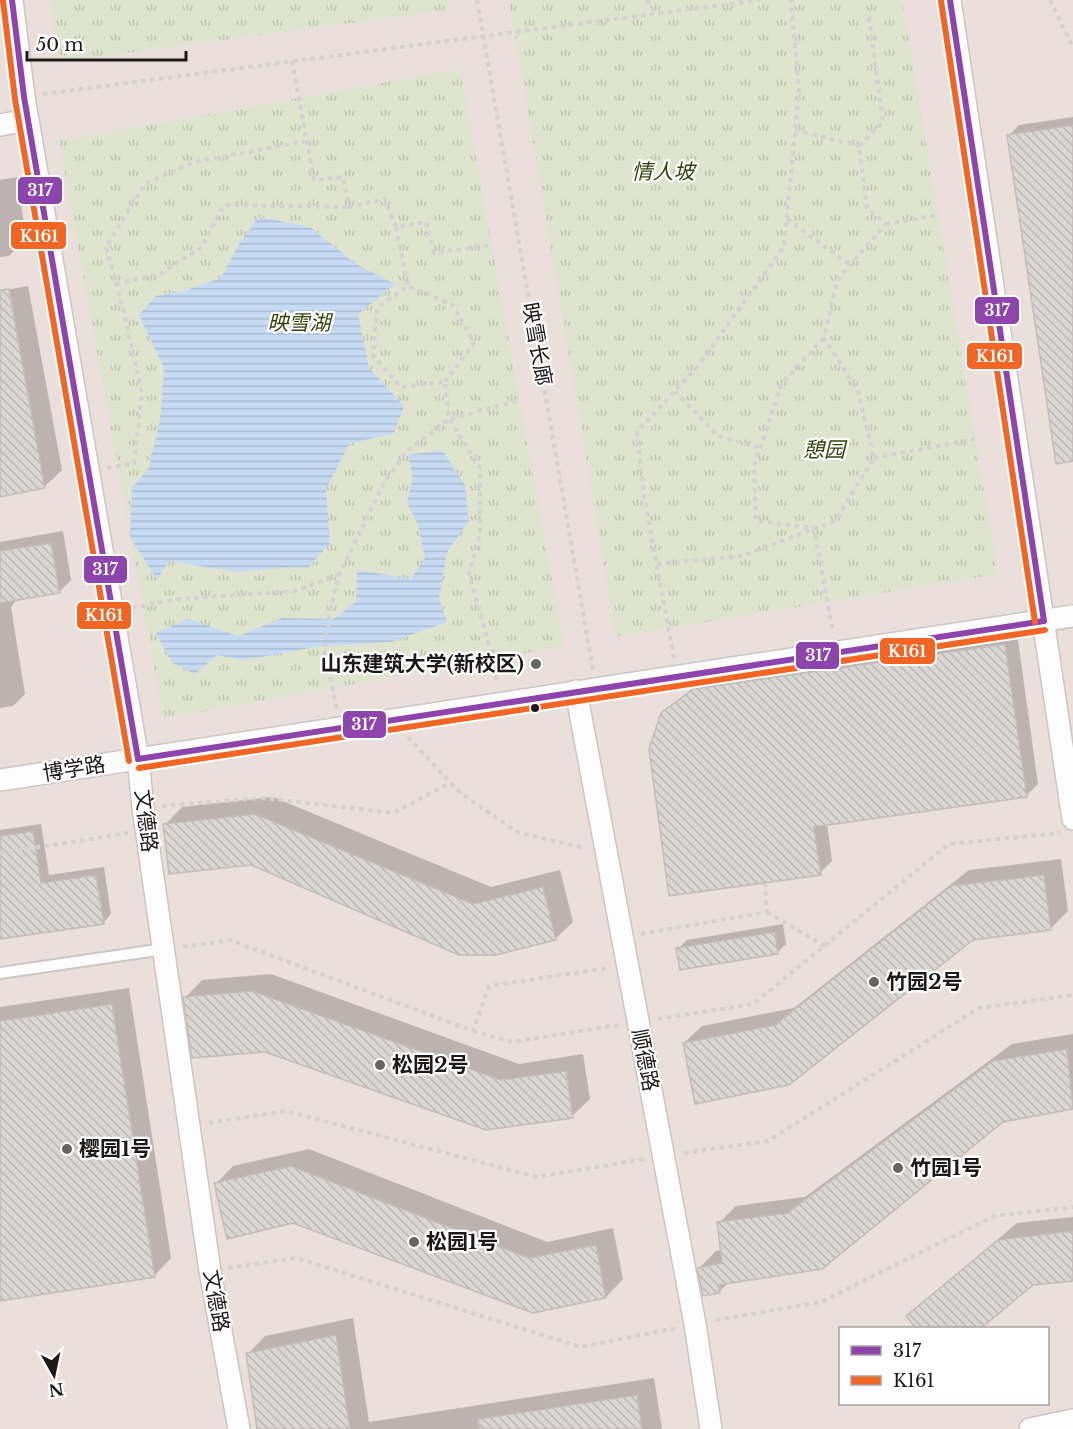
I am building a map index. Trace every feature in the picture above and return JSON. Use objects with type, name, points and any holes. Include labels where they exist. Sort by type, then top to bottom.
[{"type":"street","name":"文德路","points":[[12,0],[24,97],[138,759],[146,831],[191,1126],[210,1271],[239,1429]]},
{"type":"street","points":[[950,0],[1044,621],[1067,826]]},
{"type":"street","points":[[0,125],[28,120]]},
{"type":"street","name":"博学路","points":[[0,780],[1073,616]]},
{"type":"street","name":"顺德路","points":[[586,690],[606,853],[695,1324],[711,1429]]},
{"type":"street","points":[[1030,1429],[1073,1420]]},
{"type":"lane","points":[[0,973],[164,949]]},
{"type":"path","name":"映雪长廊","points":[[477,0],[586,690]]},
{"type":"path","points":[[647,0],[654,11]]},
{"type":"path","points":[[701,0],[704,7]]},
{"type":"path","points":[[24,97],[760,0]]},
{"type":"path","points":[[678,676],[644,496],[638,432],[698,366],[784,247],[799,91],[791,0]]},
{"type":"path","points":[[1050,0],[1073,48]]},
{"type":"path","points":[[859,146],[883,122],[869,17]]},
{"type":"path","points":[[292,62],[314,180],[343,177],[349,207]]},
{"type":"path","points":[[795,130],[859,146]]},
{"type":"path","points":[[87,472],[134,463],[142,394],[106,247],[145,184],[194,162],[307,141]]},
{"type":"path","points":[[859,146],[867,207],[886,224]]},
{"type":"path","points":[[116,284],[160,274],[202,247],[224,205],[349,207],[385,199],[396,227],[408,286]]},
{"type":"path","points":[[814,528],[756,521],[754,466],[782,383],[824,338],[837,280],[886,224],[938,215]]},
{"type":"path","points":[[786,219],[850,265]]},
{"type":"path","points":[[396,227],[426,222],[434,253],[492,245]]},
{"type":"path","points":[[408,286],[377,308],[373,356],[401,387],[445,382]]},
{"type":"path","points":[[408,286],[453,305],[474,343],[445,382],[449,419],[480,468],[480,534],[469,573],[493,659],[500,703]]},
{"type":"path","points":[[657,564],[742,556],[835,521],[874,458],[858,392],[824,338]]},
{"type":"path","points":[[675,392],[718,436],[760,448]]},
{"type":"path","points":[[341,727],[324,651],[330,612],[339,574],[384,483],[407,451],[449,419],[520,400]]},
{"type":"path","points":[[874,458],[975,439]]},
{"type":"path","points":[[814,528],[837,652]]},
{"type":"path","points":[[111,612],[179,599],[295,591],[339,574]]},
{"type":"path","points":[[392,719],[460,793],[519,833],[606,853]]},
{"type":"path","points":[[143,808],[263,798],[393,813],[450,783]]},
{"type":"path","points":[[164,949],[230,940],[473,1030],[512,1042],[753,1004],[949,844],[1067,826]]},
{"type":"path","points":[[0,853],[146,831]]},
{"type":"path","points":[[765,883],[767,912]]},
{"type":"path","points":[[622,937],[767,912],[825,946]]},
{"type":"path","points":[[473,1030],[489,986],[627,965]]},
{"type":"path","points":[[191,1126],[286,1111],[537,1177],[664,1155],[768,1141],[979,1008],[1073,995]]},
{"type":"path","points":[[210,1271],[296,1258],[581,1347],[820,1302],[994,1216],[1073,1207]]},
{"type":"shaded area","name":"山东建筑大学(新校区)","points":[[0,0],[1073,0],[1073,1429],[0,1429]]},
{"type":"green space","points":[[50,0],[447,0],[449,10],[60,62]]},
{"type":"green space","name":"憩园","points":[[509,0],[902,0],[998,574],[616,637]]},
{"type":"green space","name":"映雪湖","points":[[460,69],[564,646],[163,719],[59,141]]},
{"type":"water","points":[[258,217],[310,227],[356,264],[395,284],[358,314],[369,368],[404,406],[394,433],[349,444],[326,489],[330,543],[308,568],[237,572],[169,561],[157,580],[130,537],[132,487],[148,470],[160,421],[164,368],[139,315],[156,296],[184,291],[221,278],[239,244]]},
{"type":"water","points":[[442,450],[465,485],[469,521],[447,552],[439,598],[447,622],[391,642],[315,647],[244,660],[217,655],[195,674],[172,663],[156,633],[188,619],[238,636],[282,618],[333,619],[356,602],[357,570],[411,579],[425,558],[418,525],[407,503],[413,477],[408,455]]},
{"type":"building","points":[[1073,125],[1073,461],[1056,464],[1007,135]]},
{"type":"building","points":[[9,289],[45,488],[0,497],[0,290]]},
{"type":"building","points":[[51,543],[60,593],[0,603],[0,551]]},
{"type":"building","points":[[1005,644],[1027,797],[814,827],[821,875],[669,896],[649,749],[661,713],[693,689]]},
{"type":"building","points":[[255,814],[473,904],[543,887],[556,940],[496,955],[459,955],[251,865],[169,874],[163,824]]},
{"type":"building","points":[[33,831],[41,883],[96,875],[104,924],[0,939],[0,836]]},
{"type":"building","name":"竹园2号","points":[[1044,875],[1051,930],[973,940],[789,1085],[695,1104],[683,1043],[775,1025],[951,886]]},
{"type":"building","points":[[775,932],[778,954],[680,970],[676,948]]},
{"type":"building","name":"松园2号","points":[[252,991],[501,1080],[566,1071],[573,1118],[486,1130],[265,1052],[192,1058],[183,997]]},
{"type":"building","name":"樱园1号","points":[[112,1004],[155,1277],[0,1301],[0,1021]]},
{"type":"building","name":"竹园1号","points":[[1067,1049],[1073,1109],[1003,1122],[822,1269],[718,1285],[720,1293],[703,1296],[697,1268],[722,1263],[717,1222],[787,1213],[993,1061]]},
{"type":"building","name":"松园1号","points":[[291,1166],[529,1258],[596,1245],[606,1298],[533,1313],[293,1223],[227,1239],[214,1183]]},
{"type":"building","points":[[1073,1231],[1073,1281],[1033,1285],[982,1327],[914,1327],[906,1316],[998,1240]]},
{"type":"building","points":[[336,1335],[350,1429],[257,1429],[246,1353]]},
{"type":"building","points":[[637,1395],[642,1429],[479,1429],[478,1419]]},
{"type":"transit line","name":"317","points":[[12,0],[24,97],[138,759]]},
{"type":"transit line","name":"317","points":[[950,0],[1044,621]]},
{"type":"transit line","name":"K161","points":[[3,1],[15,99],[129,761]]},
{"type":"transit line","name":"K161","points":[[941,1],[1035,622]]},
{"type":"transit line","name":"317","points":[[138,759],[1044,621]]},
{"type":"transit line","name":"K161","points":[[139,768],[1045,630]]},
{"type":"place","name":"山东建筑大学(新校区)","points":[[536,664]]},
{"type":"place","name":"竹园2号","points":[[874,982]]},
{"type":"place","name":"松园2号","points":[[380,1065]]},
{"type":"place","name":"樱园1号","points":[[67,1149]]},
{"type":"place","name":"竹园1号","points":[[898,1168]]},
{"type":"place","name":"松园1号","points":[[414,1242]]},
{"type":"park label","name":"情人坡","points":[[663,172]]}]
